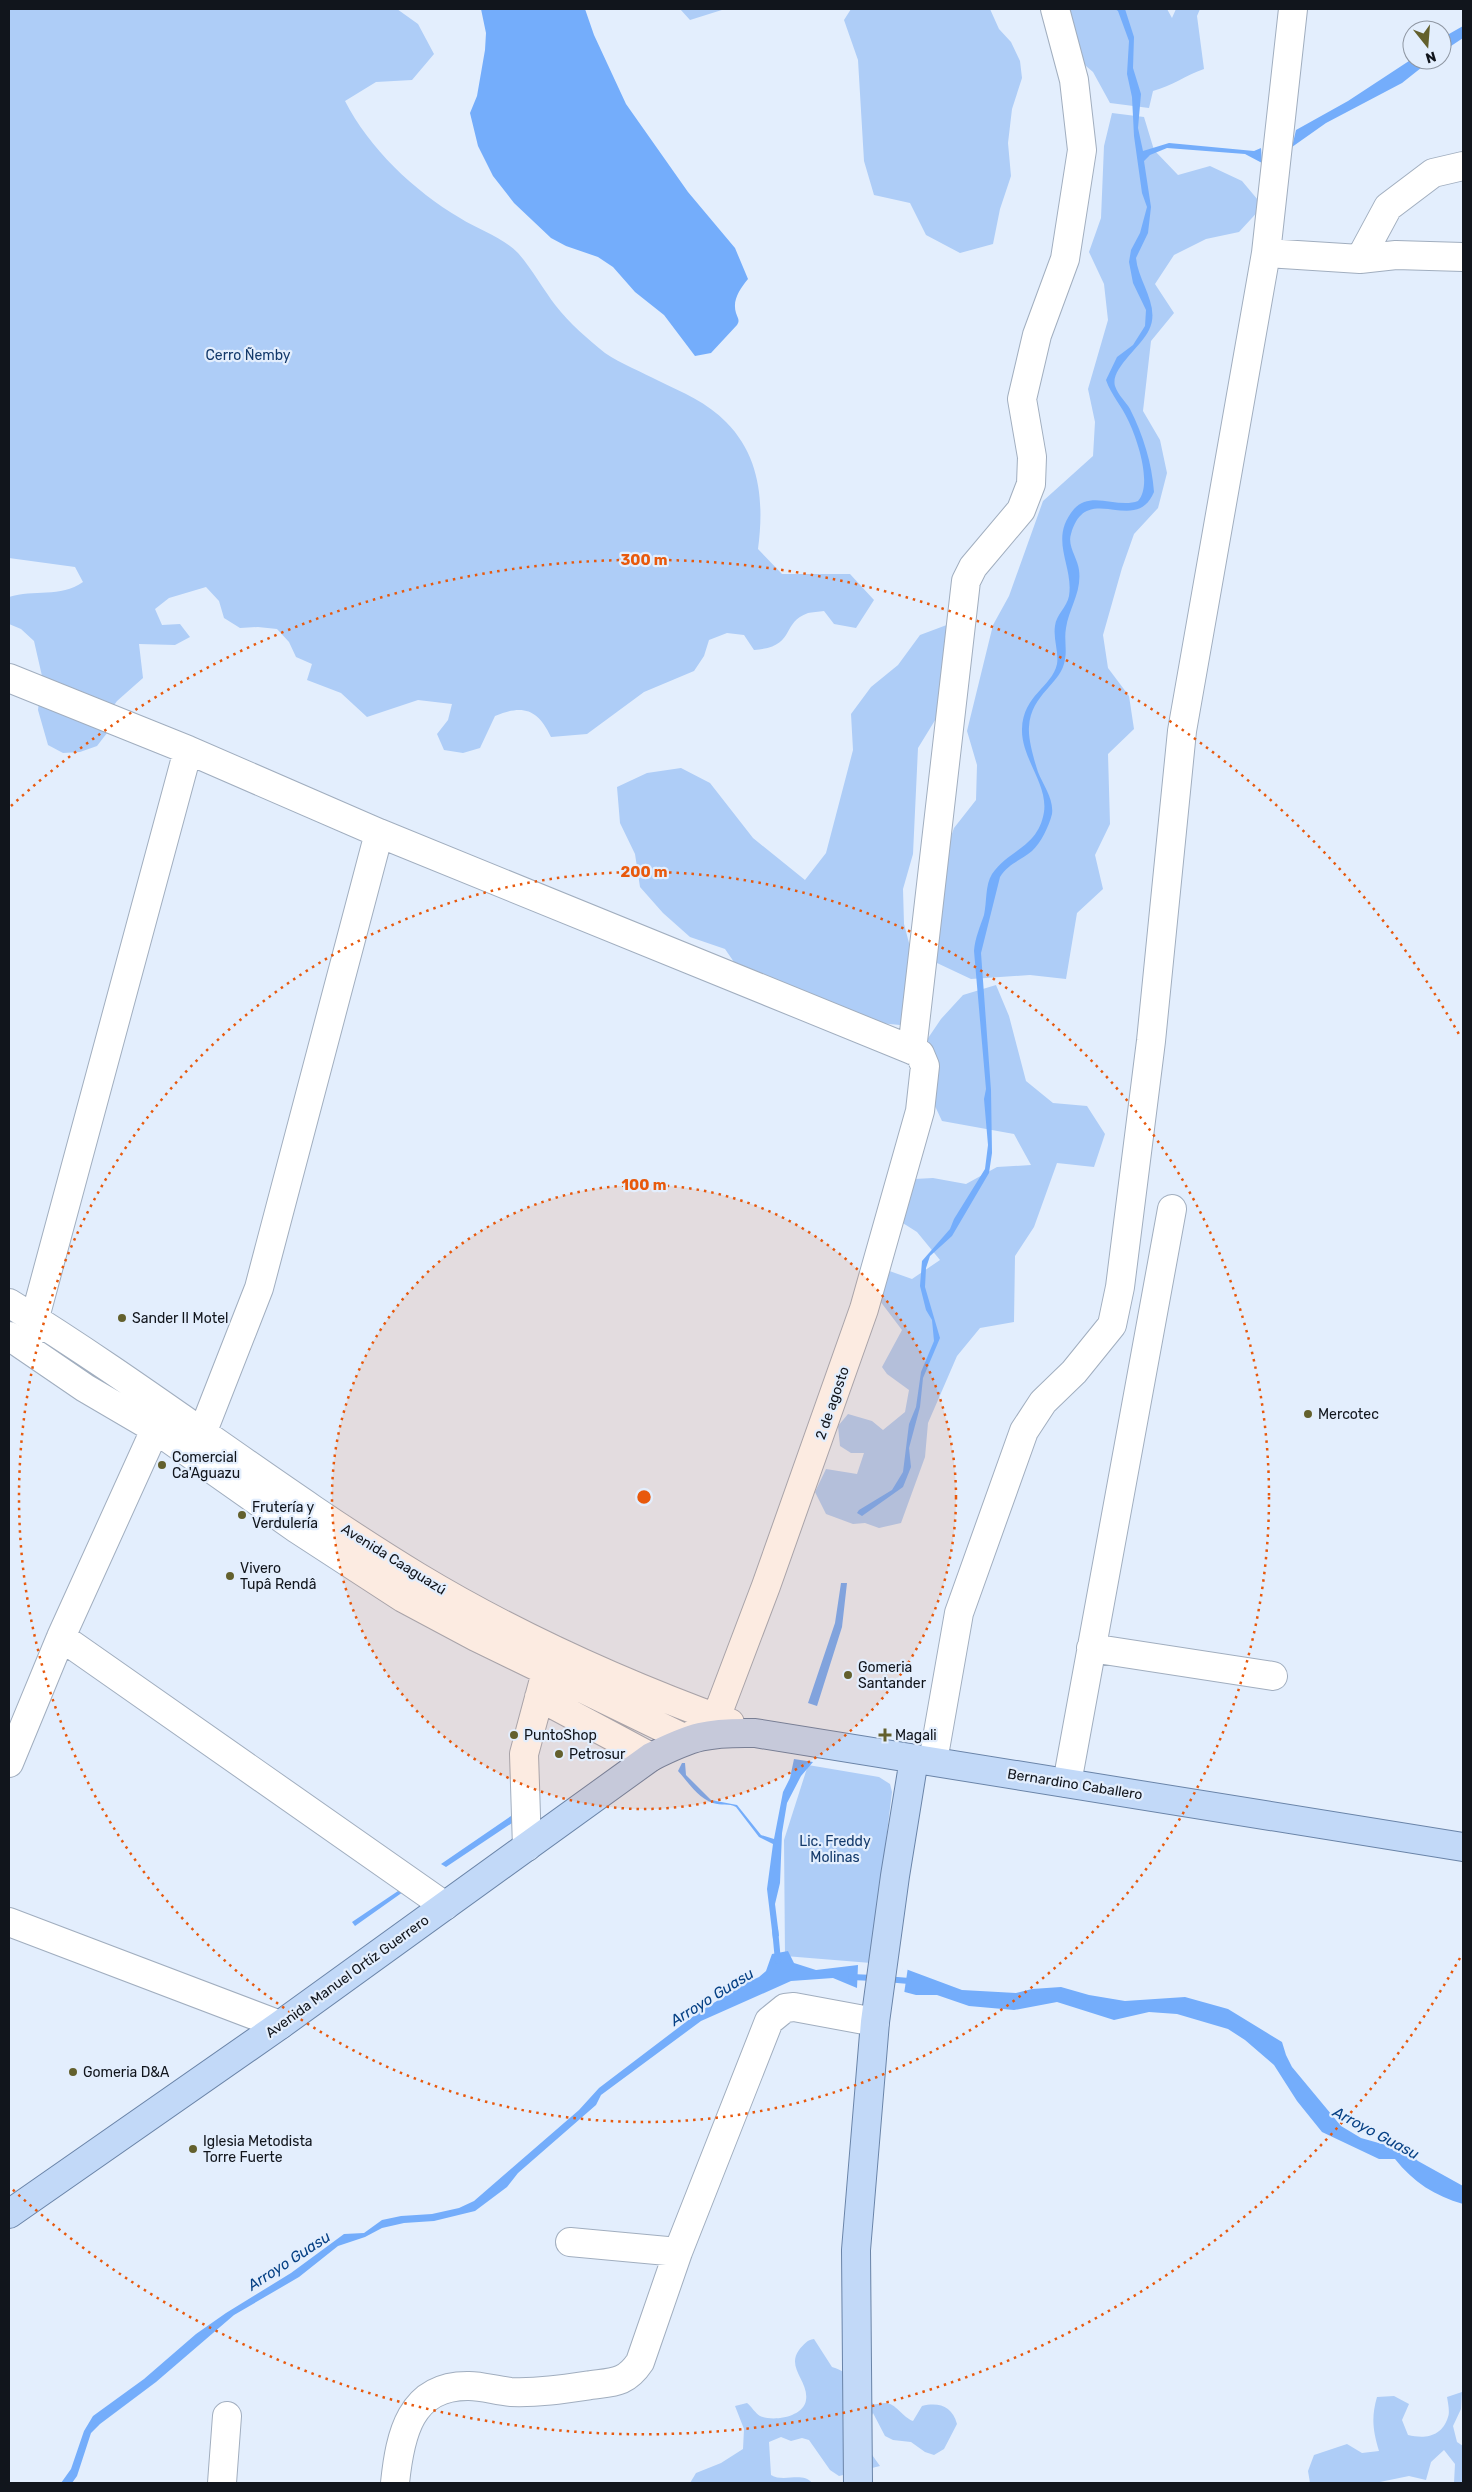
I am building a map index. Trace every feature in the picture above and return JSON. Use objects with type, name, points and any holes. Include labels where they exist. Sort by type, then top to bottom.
[{"type":"main road","name":"Bernardino Caballero","points":[[686,1739],[718,1732],[755,1733],[1463,1847]]},
{"type":"main road","name":"Avenida Manuel Ortíz Guerrero","points":[[13,2206],[280,2025],[651,1758],[686,1739]]},
{"type":"main road","points":[[858,2483],[856,2250],[875,2022],[886,1951],[894,1876],[923,1760]]},
{"type":"street","points":[[9,678],[188,750],[379,833],[912,1050],[966,581],[974,567],[1021,510],[1031,484],[1032,457],[1022,399],[1037,335],[1065,259],[1082,150],[1074,80],[1055,9]]},
{"type":"street","points":[[923,1760],[960,1613],[1024,1431],[1043,1402],[1080,1364],[1112,1325],[1120,1287],[1151,1041],[1182,731],[1266,253],[1293,9]]},
{"type":"street","points":[[1360,259],[1388,207],[1433,174],[1463,166]]},
{"type":"street","points":[[1266,253],[1360,259],[1396,255],[1463,256]]},
{"type":"street","points":[[17,1341],[36,1320],[188,750]]},
{"type":"street","points":[[196,1442],[258,1288],[379,833]]},
{"type":"street","name":"2 de agosto","points":[[716,1718],[766,1586],[864,1310],[920,1111],[925,1066],[920,1054],[912,1050]]},
{"type":"street","points":[[1067,1783],[1172,1209]]},
{"type":"street","name":"Avenida Caaguazú","points":[[9,1304],[36,1320],[160,1418],[196,1442],[419,1577],[523,1634],[653,1694],[755,1733]]},
{"type":"street","name":"Avenida Caaguazú","points":[[17,1341],[85,1388],[160,1418]]},
{"type":"street","points":[[9,1763],[61,1637],[160,1418]]},
{"type":"street","name":"Avenida Caaguazú","points":[[196,1442],[297,1529],[542,1685],[686,1739]]},
{"type":"street","points":[[61,1637],[445,1906]]},
{"type":"street","points":[[1091,1648],[1273,1676]]},
{"type":"street","points":[[527,1847],[524,1754],[542,1685],[651,1758]]},
{"type":"street","points":[[686,1739],[716,1718]]},
{"type":"street","points":[[9,1922],[280,2025]]},
{"type":"street","points":[[396,2483],[401,2442],[411,2418],[422,2400],[444,2389],[469,2386],[510,2392],[546,2392],[621,2381],[633,2373],[640,2362],[678,2252],[769,2021],[785,2008],[794,2007],[875,2022]]},
{"type":"street","points":[[570,2242],[678,2252]]},
{"type":"street","points":[[222,2483],[227,2416]]},
{"type":"green space","name":"Cerro Ñemby","points":[[9,9],[397,9],[418,24],[434,54],[412,80],[376,82],[345,101],[367,135],[394,167],[426,195],[460,218],[512,247],[561,312],[579,331],[605,353],[694,398],[726,422],[747,450],[753,466],[760,498],[758,549],[782,574],[850,574],[874,600],[856,628],[834,624],[824,611],[808,613],[799,617],[783,640],[768,648],[754,650],[744,635],[727,633],[709,640],[704,656],[694,671],[644,692],[587,734],[551,737],[541,720],[535,715],[522,710],[514,710],[495,716],[480,748],[463,753],[444,750],[437,734],[448,720],[452,704],[418,700],[367,717],[341,693],[307,680],[312,664],[296,657],[289,642],[277,629],[240,628],[224,618],[219,601],[206,587],[169,598],[155,609],[162,625],[180,624],[190,637],[175,645],[139,644],[143,678],[117,701],[107,715],[107,733],[97,746],[80,752],[63,753],[48,745],[38,710],[42,676],[34,641],[21,629],[9,624],[9,597],[56,592],[74,587],[83,582],[75,567],[9,558]]},
{"type":"green space","points":[[680,9],[725,9],[690,20]]},
{"type":"green space","points":[[851,9],[990,9],[999,29],[1011,42],[1020,61],[1022,78],[1012,109],[1008,143],[1011,176],[1000,209],[993,244],[960,253],[926,235],[910,203],[874,195],[864,161],[858,60],[844,20]]},
{"type":"green space","points":[[1066,9],[1167,9],[1172,18],[1176,9],[1200,9],[1197,16],[1204,69],[1153,91],[1149,108],[1110,103],[1093,72],[1079,60]]},
{"type":"green space","points":[[1112,113],[1144,117],[1154,150],[1178,175],[1210,166],[1242,181],[1263,206],[1239,232],[1206,239],[1174,255],[1155,284],[1174,313],[1151,341],[1143,411],[1160,440],[1167,473],[1158,508],[1134,534],[1103,635],[1108,668],[1129,696],[1134,729],[1108,754],[1110,824],[1095,855],[1103,889],[1077,913],[1066,979],[1030,975],[971,979],[937,963],[932,891],[954,828],[976,800],[977,765],[967,731],[993,625],[1009,596],[1043,501],[1093,456],[1095,422],[1088,389],[1108,320],[1104,284],[1089,252],[1101,218],[1104,146]]},
{"type":"green space","points":[[952,623],[937,717],[918,748],[913,854],[903,889],[904,924],[913,958],[913,991],[900,1025],[849,1020],[745,978],[725,949],[690,937],[663,913],[640,887],[635,854],[620,823],[617,787],[647,773],[681,768],[710,783],[753,838],[805,880],[826,853],[853,750],[851,714],[871,687],[898,665],[920,635]]},
{"type":"green space","points":[[996,985],[1009,1016],[1026,1081],[1053,1103],[1087,1106],[1105,1134],[1094,1167],[1057,1163],[1034,1227],[1015,1256],[1014,1322],[980,1328],[957,1356],[928,1423],[925,1457],[901,1523],[879,1528],[865,1523],[853,1524],[826,1514],[815,1492],[826,1469],[857,1474],[864,1453],[851,1453],[840,1446],[838,1426],[848,1414],[872,1421],[883,1430],[905,1412],[909,1390],[887,1374],[882,1367],[902,1330],[880,1301],[881,1268],[912,1279],[940,1260],[917,1232],[887,1213],[896,1180],[933,1178],[966,1184],[997,1167],[1031,1165],[1014,1134],[942,1121],[926,1087],[920,1050],[941,1019],[963,995]]},
{"type":"green space","name":"Lic. Freddy Molinas","points":[[808,1765],[879,1777],[890,1784],[892,1792],[871,1963],[785,1956],[784,1840]]},
{"type":"green space","points":[[814,2339],[832,2367],[846,2373],[856,2381],[873,2404],[885,2403],[892,2405],[913,2421],[922,2406],[939,2405],[948,2409],[957,2424],[944,2449],[934,2455],[925,2452],[911,2442],[893,2440],[885,2436],[873,2413],[866,2428],[870,2452],[880,2466],[839,2476],[830,2470],[809,2440],[802,2438],[791,2441],[781,2437],[769,2442],[771,2475],[781,2478],[798,2477],[812,2483],[690,2483],[696,2473],[721,2463],[743,2449],[744,2429],[735,2406],[747,2403],[760,2416],[766,2418],[787,2417],[800,2411],[806,2400],[806,2393],[796,2369],[796,2357],[804,2344]]},
{"type":"green space","points":[[1462,2392],[1461,2409],[1453,2426],[1457,2442],[1463,2446],[1463,2483],[1454,2483],[1455,2464],[1444,2450],[1431,2462],[1426,2480],[1409,2476],[1375,2483],[1310,2483],[1308,2471],[1314,2455],[1347,2444],[1362,2453],[1379,2451],[1374,2424],[1377,2397],[1394,2396],[1409,2404],[1402,2420],[1408,2435],[1421,2437],[1432,2435],[1442,2429],[1449,2415],[1447,2397]]},
{"type":"water","points":[[481,9],[585,9],[594,35],[626,104],[688,192],[735,248],[748,279],[736,299],[737,325],[711,353],[695,356],[664,315],[635,292],[613,267],[598,257],[566,246],[551,238],[514,203],[493,176],[478,146],[470,113],[477,96],[485,50],[486,33]]},
{"type":"water","points":[[1115,9],[1125,9],[1134,37],[1133,68],[1141,94],[1138,128],[1143,151],[1169,143],[1254,151],[1261,148],[1262,163],[1245,154],[1167,148],[1150,155],[1144,161],[1151,207],[1148,233],[1136,258],[1151,303],[1152,321],[1145,337],[1117,372],[1115,386],[1130,409],[1143,439],[1149,460],[1154,492],[1146,504],[1135,510],[1123,511],[1099,508],[1088,511],[1078,518],[1071,534],[1070,543],[1078,566],[1079,586],[1066,628],[1065,659],[1063,668],[1035,706],[1029,727],[1033,756],[1050,798],[1052,814],[1044,834],[1035,848],[1011,865],[1000,877],[981,953],[991,1090],[992,1153],[989,1173],[952,1236],[930,1256],[926,1268],[925,1287],[940,1338],[923,1378],[920,1407],[909,1448],[911,1467],[903,1487],[862,1516],[857,1513],[859,1510],[892,1490],[903,1472],[909,1424],[916,1407],[921,1372],[934,1341],[932,1320],[926,1310],[920,1286],[922,1261],[950,1229],[954,1219],[985,1169],[988,1145],[984,1099],[986,1089],[974,951],[984,915],[987,888],[992,874],[1036,833],[1044,812],[1042,791],[1026,750],[1022,729],[1027,708],[1050,679],[1057,664],[1055,626],[1057,618],[1068,600],[1070,585],[1062,542],[1063,531],[1074,509],[1081,504],[1096,500],[1122,503],[1138,501],[1144,484],[1142,461],[1132,428],[1106,380],[1117,357],[1133,345],[1145,326],[1146,310],[1133,283],[1129,262],[1131,250],[1140,233],[1147,207],[1142,193],[1134,136],[1132,97],[1127,74],[1129,41],[1118,11]]},
{"type":"water","points":[[1463,26],[1463,38],[1452,45],[1452,32]]},
{"type":"water","points":[[1402,66],[1402,70],[1418,70],[1402,83],[1326,123],[1292,147],[1296,130],[1348,101]]},
{"type":"water","points":[[841,1583],[847,1583],[842,1627],[817,1706],[808,1703],[835,1623]]},
{"type":"water","points":[[794,1759],[813,1762],[801,1776],[787,1803],[782,1833],[780,1883],[775,1904],[779,1936],[773,1939],[767,1889],[773,1844],[759,1837],[736,1807],[708,1801],[678,1771],[682,1763],[685,1763],[686,1775],[711,1800],[737,1805],[761,1835],[774,1839],[783,1792],[790,1778]]},
{"type":"water","points":[[514,1814],[518,1819],[446,1867],[441,1864]]},
{"type":"water","points":[[401,1889],[403,1892],[355,1926],[352,1922]]},
{"type":"water","points":[[788,1951],[794,1963],[816,1970],[858,1965],[857,1988],[833,1978],[791,1981],[701,2021],[601,2095],[596,2105],[518,2173],[507,2187],[475,2211],[434,2221],[404,2223],[382,2228],[365,2237],[338,2246],[299,2277],[234,2315],[156,2382],[100,2424],[91,2433],[77,2476],[72,2483],[61,2483],[71,2469],[84,2431],[93,2416],[144,2379],[196,2334],[291,2273],[344,2234],[364,2233],[382,2220],[401,2216],[432,2214],[459,2208],[474,2201],[579,2110],[599,2088],[699,2012],[759,1977],[766,1971],[772,1954]]},
{"type":"water","points":[[903,1968],[962,1990],[1016,1993],[1032,1989],[1061,1987],[1089,1995],[1125,2001],[1185,1997],[1228,2009],[1282,2042],[1292,2067],[1341,2126],[1361,2138],[1407,2151],[1418,2161],[1463,2186],[1463,2204],[1443,2197],[1425,2187],[1409,2175],[1395,2159],[1379,2159],[1322,2132],[1297,2101],[1274,2065],[1245,2040],[1228,2029],[1177,2014],[1149,2012],[1114,2020],[1057,2002],[1014,2010],[969,2006],[937,1995],[916,1995],[901,1991]]},
{"type":"pier","points":[[903,1965],[908,1967],[904,1994],[898,1991]]},
{"type":"waterway","points":[[775,1929],[778,1961]]},
{"type":"waterway","name":"Arroyo Guasu","points":[[851,1977],[874,1978]]},
{"type":"waterway","name":"Arroyo Guasu","points":[[886,1979],[909,1981]]},
{"type":"place","name":"Sander II Motel","points":[[122,1318]]},
{"type":"place","name":"Mercotec","points":[[1308,1414]]},
{"type":"place","name":"Comercial Ca'Aguazu","points":[[162,1465]]},
{"type":"place","name":"Frutería y Verdulería","points":[[242,1515]]},
{"type":"place","name":"Vivero Tupâ Rendâ","points":[[230,1576]]},
{"type":"place","name":"Gomeria Santander","points":[[848,1675]]},
{"type":"place","name":"PuntoShop","points":[[514,1735]]},
{"type":"place","name":"Magali","points":[[885,1735]]},
{"type":"place","name":"Petrosur","points":[[559,1754]]},
{"type":"place","name":"Gomeria D&A","points":[[73,2072]]},
{"type":"place","name":"Iglesia Metodista Torre Fuerte","points":[[193,2149]]}]
